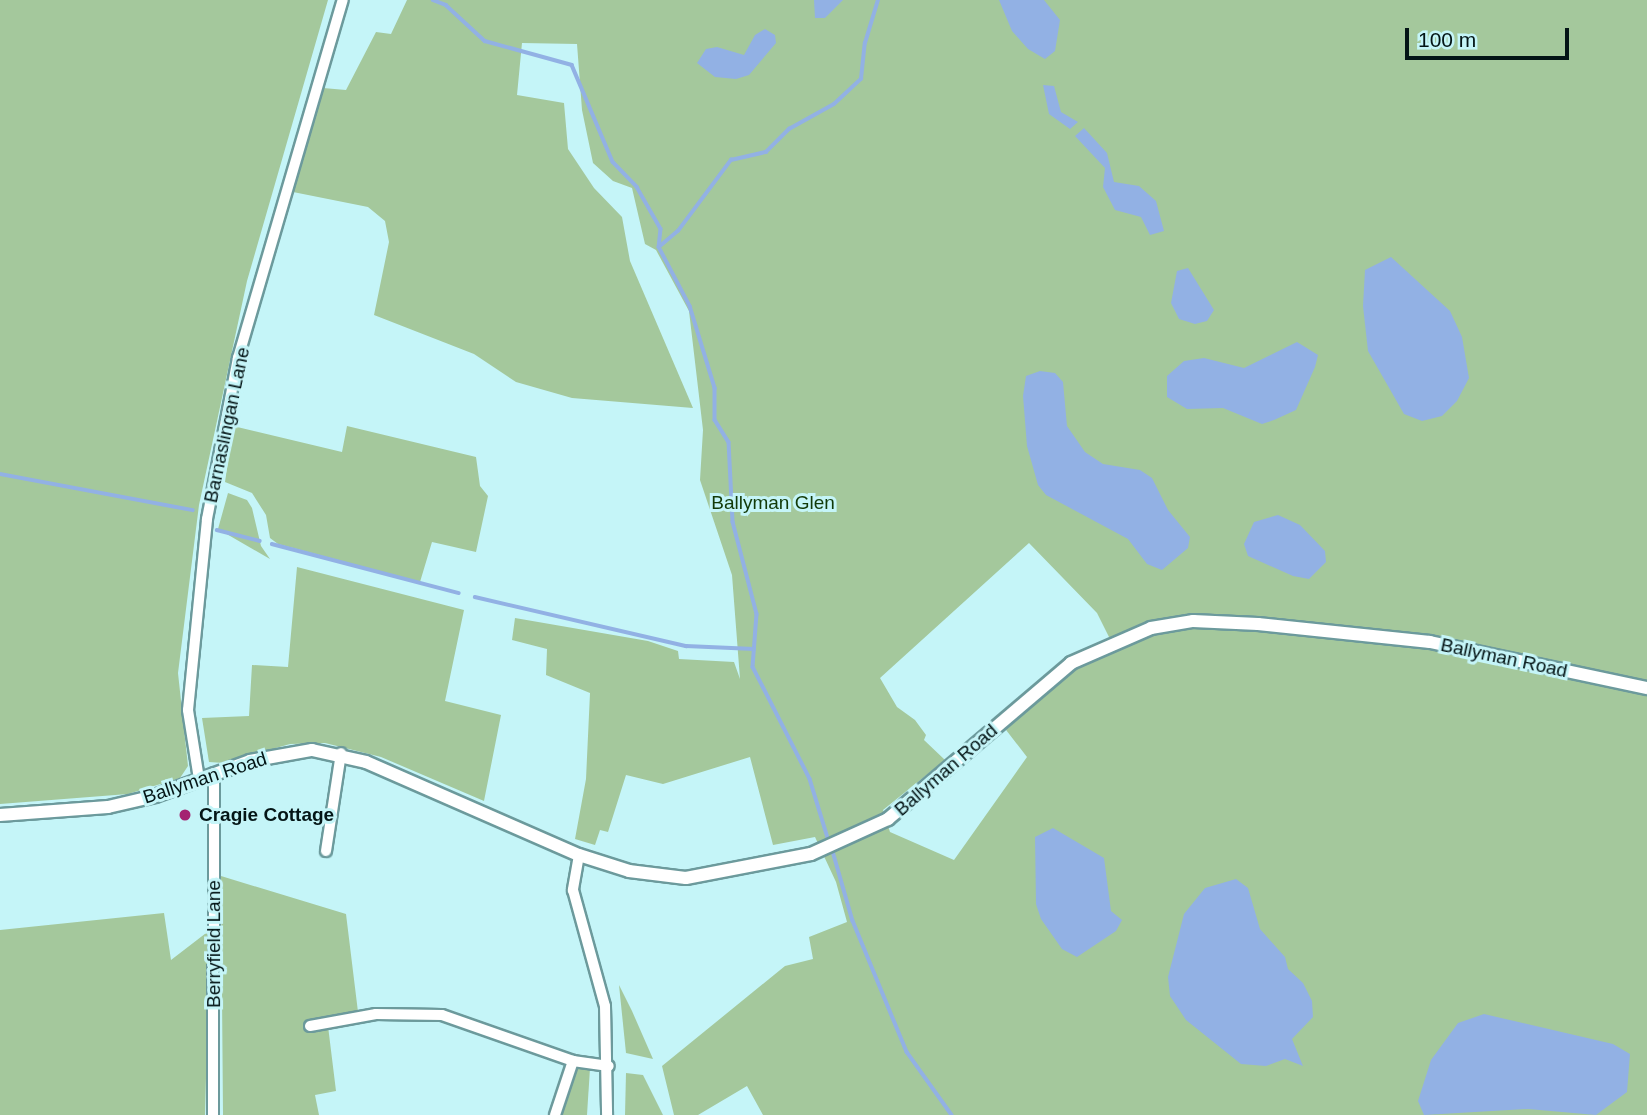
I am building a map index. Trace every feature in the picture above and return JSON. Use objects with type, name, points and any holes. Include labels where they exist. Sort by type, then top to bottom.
[{"type":"street","name":"Barnaslingan Lane","points":[[199,779],[188,710],[207,519],[238,358],[343,0]]},
{"type":"street","name":"Ballyman Road","points":[[0,815],[108,807],[281,754],[312,750],[341,753],[579,855],[629,872],[686,878],[811,854],[849,840],[925,792],[1071,663],[1151,628],[1193,621],[1245,623],[1430,642],[1647,688]]},
{"type":"street","points":[[326,851],[341,753]]},
{"type":"street","name":"Berryfield Lane","points":[[213,1115],[214,773]]},
{"type":"street","points":[[579,855],[573,890],[603,987],[608,1066],[607,1115]]},
{"type":"street","points":[[310,1026],[376,1014],[442,1015],[573,1060],[608,1066]]},
{"type":"street","points":[[555,1115],[573,1060]]},
{"type":"green space","points":[[0,0],[328,0],[247,281],[199,505],[178,673],[188,766],[180,778],[128,794],[0,804]]},
{"type":"green space","name":"Ballyman Glen","points":[[407,0],[1647,0],[1647,1115],[763,1115],[747,1086],[698,1115],[674,1115],[662,1066],[785,966],[813,959],[809,937],[847,922],[836,882],[815,837],[773,845],[750,757],[663,784],[626,775],[608,832],[600,830],[595,845],[575,839],[586,779],[590,693],[546,675],[547,649],[512,640],[515,618],[648,641],[678,651],[679,659],[734,662],[740,679],[732,575],[700,480],[703,430],[689,311],[656,250],[645,244],[632,188],[613,181],[593,163],[582,110],[577,44],[522,43],[517,95],[564,103],[568,149],[594,188],[622,217],[630,261],[693,408],[572,398],[516,382],[474,354],[374,315],[389,242],[385,221],[368,207],[293,192],[323,88],[346,90],[376,32],[391,34]],"holes":[[[1029,543],[1097,613],[1110,639],[1003,726],[1027,757],[954,860],[890,832],[883,810],[945,760],[924,740],[926,735],[915,720],[897,707],[880,678]]]},
{"type":"green space","points":[[233,426],[342,452],[347,426],[476,457],[480,486],[488,496],[476,552],[432,542],[420,582],[278,544],[270,538],[266,515],[252,493],[225,482]]},
{"type":"green space","points":[[228,493],[247,500],[252,508],[261,546],[270,559],[218,529]]},
{"type":"green space","points":[[297,567],[464,610],[445,701],[501,715],[484,801],[381,757],[325,743],[290,744],[224,763],[209,762],[202,718],[249,716],[252,665],[288,667]]},
{"type":"green space","points":[[221,876],[346,914],[358,1012],[328,1026],[336,1091],[315,1095],[319,1115],[223,1115]]},
{"type":"green space","points":[[164,913],[171,960],[210,930],[205,1115],[0,1115],[0,930]]},
{"type":"green space","points":[[619,985],[632,1011],[653,1059],[626,1053]]},
{"type":"green space","points":[[590,1068],[587,1115],[562,1115],[574,1069]]},
{"type":"green space","points":[[626,1073],[643,1075],[663,1115],[625,1115]]},
{"type":"water","points":[[814,0],[843,0],[825,18],[815,18]]},
{"type":"water","points":[[999,0],[1044,0],[1060,20],[1055,51],[1045,59],[1028,49],[1012,31]]},
{"type":"water","points":[[765,29],[775,35],[776,43],[749,75],[736,79],[715,77],[697,63],[706,49],[717,47],[744,55],[755,35]]},
{"type":"water","points":[[1043,85],[1054,86],[1061,112],[1078,122],[1070,129],[1049,114]]},
{"type":"water","points":[[1084,128],[1107,153],[1114,182],[1139,186],[1156,201],[1164,231],[1150,235],[1141,217],[1115,210],[1103,187],[1105,168],[1075,136]]},
{"type":"water","points":[[1391,257],[1450,311],[1462,337],[1469,378],[1457,401],[1442,416],[1422,421],[1404,414],[1368,351],[1363,306],[1365,270]]},
{"type":"water","points":[[1188,268],[1214,310],[1207,321],[1195,324],[1179,319],[1171,303],[1177,271]]},
{"type":"water","points":[[1297,342],[1318,355],[1315,367],[1296,410],[1274,420],[1262,424],[1223,408],[1187,409],[1167,397],[1167,376],[1184,361],[1204,358],[1244,368]]},
{"type":"water","points":[[1040,371],[1055,373],[1063,382],[1067,426],[1085,452],[1103,464],[1140,470],[1152,478],[1168,510],[1190,537],[1188,548],[1162,570],[1147,564],[1128,539],[1046,495],[1038,485],[1027,446],[1023,396],[1026,376]]},
{"type":"water","points":[[1278,515],[1300,525],[1325,551],[1326,562],[1309,579],[1293,576],[1248,556],[1244,544],[1254,522]]},
{"type":"water","points":[[1053,828],[1104,858],[1111,911],[1122,920],[1116,931],[1077,957],[1062,949],[1041,919],[1036,904],[1035,837]]},
{"type":"water","points":[[1236,879],[1248,888],[1260,929],[1285,957],[1288,969],[1303,983],[1312,1001],[1313,1017],[1292,1039],[1303,1066],[1285,1059],[1266,1066],[1241,1064],[1186,1020],[1170,996],[1168,977],[1184,914],[1205,888]]},
{"type":"water","points":[[1484,1014],[1613,1044],[1630,1054],[1627,1092],[1596,1115],[1528,1109],[1424,1115],[1418,1101],[1431,1060],[1458,1023]]},
{"type":"waterway","points":[[433,0],[446,5],[485,41],[572,65],[613,162],[637,187],[661,229],[659,247],[690,306],[715,388],[715,420],[729,442],[733,522],[757,614],[753,667],[810,779],[829,841]]},
{"type":"waterway","points":[[660,246],[678,231],[731,160],[766,152],[789,129],[834,104],[861,79],[865,43],[878,0]]},
{"type":"waterway","points":[[0,474],[193,510]]},
{"type":"waterway","points":[[217,530],[260,541]]},
{"type":"waterway","points":[[272,544],[459,593]]},
{"type":"waterway","points":[[475,597],[686,646],[754,649]]},
{"type":"waterway","points":[[832,848],[853,921],[907,1052],[952,1115]]},
{"type":"place","name":"Cragie Cottage","points":[[185,815]]}]
